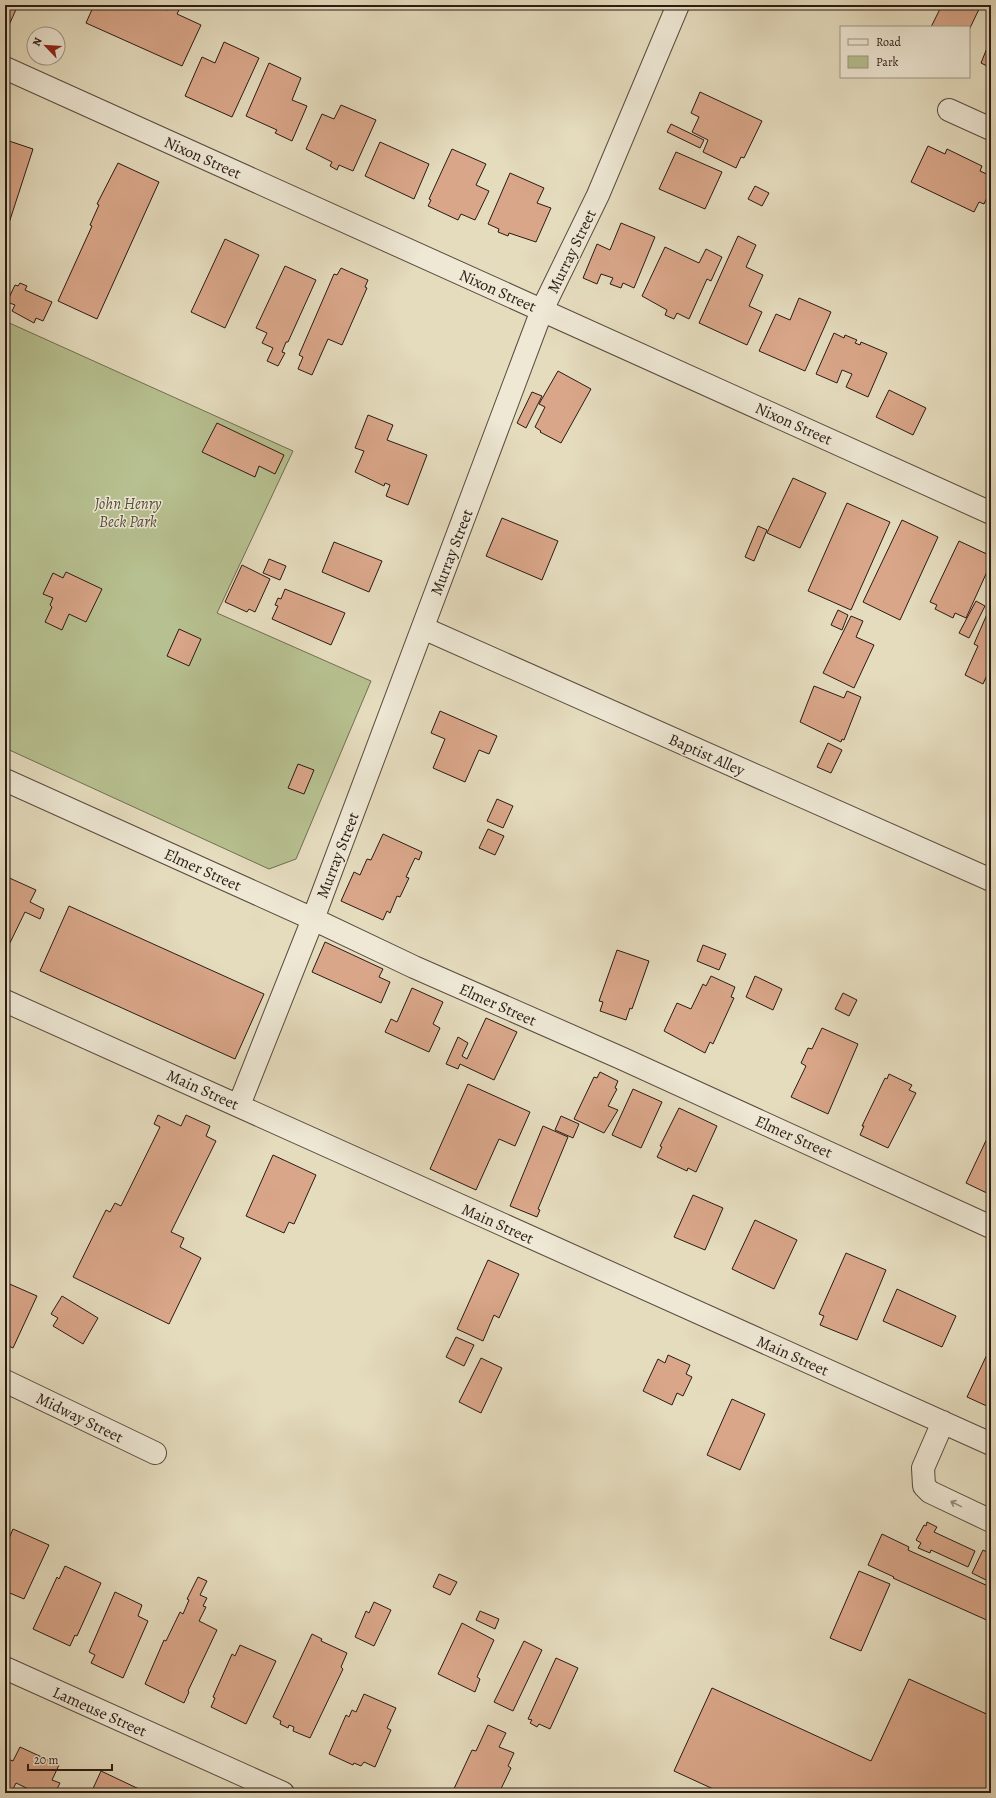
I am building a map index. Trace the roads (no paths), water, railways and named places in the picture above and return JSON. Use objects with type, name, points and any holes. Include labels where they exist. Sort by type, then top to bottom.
[{"type":"street","name":"Murray Street","points":[[239,1105],[313,919],[542,310],[598,195],[678,5]]},
{"type":"street","name":"Nixon Street","points":[[5,68],[991,513]]},
{"type":"street","points":[[949,110],[991,129]]},
{"type":"street","name":"Baptist Alley","points":[[423,628],[991,880]]},
{"type":"street","name":"Elmer Street","points":[[5,780],[313,919],[414,967],[621,1058],[991,1227]]},
{"type":"street","name":"Main Street","points":[[5,1001],[991,1444]]},
{"type":"street","name":"Midway Street","points":[[5,1381],[156,1453]]},
{"type":"street","points":[[943,1422],[923,1468],[924,1486],[930,1492],[991,1521]]},
{"type":"street","name":"Lameuse Street","points":[[5,1668],[282,1793]]},
{"type":"park label","name":"John Henry Beck Park","points":[[128,512]]}]
